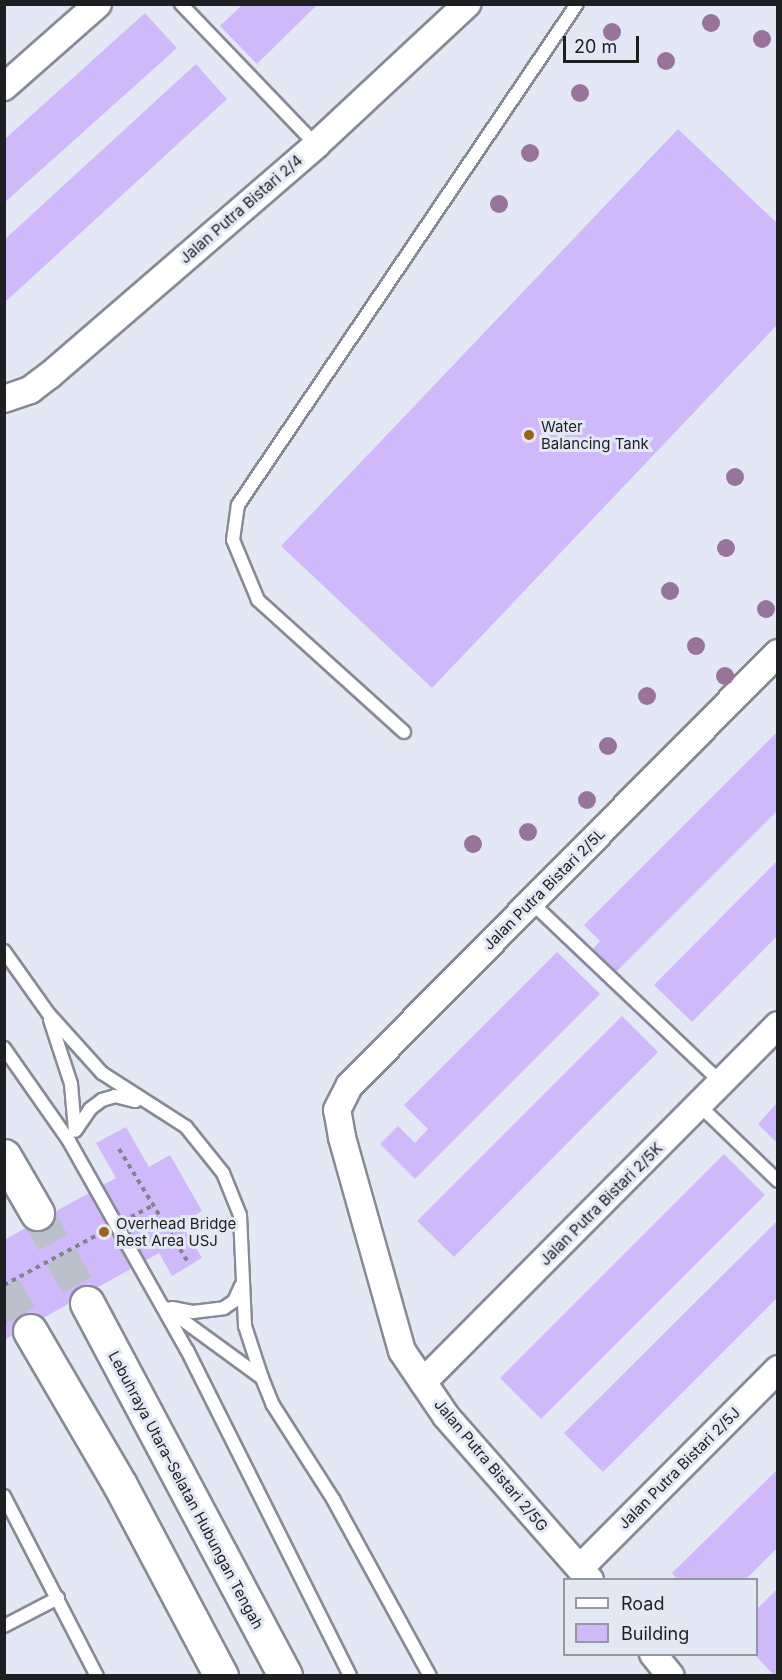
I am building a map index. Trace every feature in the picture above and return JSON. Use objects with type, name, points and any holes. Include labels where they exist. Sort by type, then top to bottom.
[{"type":"highway","points":[[4,1156],[37,1213]]},
{"type":"highway","name":"Lebuhraya Utara–Selatan Hubungan Tengah","points":[[87,1303],[285,1676]]},
{"type":"highway","points":[[30,1331],[120,1485],[221,1676]]},
{"type":"street","points":[[4,87],[98,4]]},
{"type":"street","name":"Jalan Putra Bistari 2/4","points":[[4,399],[30,390],[50,375],[316,145],[467,4]]},
{"type":"street","name":"Jalan Putra Bistari 2/5L","points":[[342,1137],[337,1110],[350,1085],[777,653]]},
{"type":"street","name":"Jalan Putra Bistari 2/5K","points":[[423,1382],[700,1106],[777,1025]]},
{"type":"street","name":"Jalan Putra Bistari 2/5G","points":[[342,1137],[402,1351],[446,1416],[585,1574]]},
{"type":"street","name":"Jalan Putra Bistari 2/5J","points":[[585,1574],[777,1369]]},
{"type":"street","points":[[655,1656],[671,1676]]},
{"type":"lane","points":[[181,4],[316,145]]},
{"type":"lane","points":[[404,732],[258,600],[233,540],[238,505],[577,4]]},
{"type":"lane","points":[[531,902],[721,1082]]},
{"type":"lane","points":[[4,951],[48,1013],[102,1073],[145,1104],[186,1127],[208,1151],[233,1191],[243,1238],[242,1286],[246,1326],[262,1378],[273,1404],[333,1499],[430,1676]]},
{"type":"lane","points":[[48,1013],[71,1084],[72,1136]]},
{"type":"lane","points":[[4,1048],[72,1136],[261,1492],[350,1676]]},
{"type":"lane","points":[[72,1136],[90,1109],[102,1100],[115,1096],[145,1104]]},
{"type":"lane","points":[[700,1106],[777,1181]]},
{"type":"lane","points":[[162,1305],[194,1312],[224,1308],[234,1301],[242,1286]]},
{"type":"lane","points":[[162,1305],[262,1378]]},
{"type":"lane","points":[[4,1496],[97,1676]]},
{"type":"lane","points":[[4,1626],[57,1598]]},
{"type":"path","points":[[119,1149],[188,1262]]},
{"type":"path","points":[[4,1286],[152,1206]]},
{"type":"building","points":[[243,4],[318,4],[257,64],[220,26]]},
{"type":"building","points":[[145,13],[177,48],[4,203],[4,140]]},
{"type":"building","points":[[196,64],[227,99],[4,303],[4,240]]},
{"type":"building","name":"Water Balancing Tank","points":[[678,129],[777,223],[777,325],[432,688],[281,546]]},
{"type":"building","points":[[777,732],[777,811],[615,973],[592,950],[600,941],[584,925]]},
{"type":"building","points":[[777,861],[777,936],[692,1022],[654,985]]},
{"type":"building","points":[[557,952],[600,994],[415,1179],[380,1144],[398,1126],[415,1143],[428,1129],[404,1105]]},
{"type":"building","points":[[622,1016],[658,1052],[454,1257],[417,1221]]},
{"type":"building","points":[[777,1103],[777,1143],[758,1124]]},
{"type":"building","name":"Overhead Bridge Rest Area USJ","points":[[126,1127],[149,1167],[170,1155],[202,1211],[182,1223],[202,1258],[172,1276],[159,1253],[4,1340],[4,1240],[116,1178],[96,1143]]},
{"type":"building","points":[[724,1154],[765,1195],[541,1419],[500,1378]]},
{"type":"building","points":[[777,1221],[777,1298],[603,1472],[564,1433]]},
{"type":"building","points":[[777,1470],[777,1548],[747,1578],[676,1578],[672,1573]]},
{"type":"building","points":[[777,1589],[777,1676],[756,1656],[758,1656],[758,1608]]},
{"type":"tunnel","points":[[37,1213],[87,1303]]},
{"type":"tunnel","points":[[4,1286],[30,1331]]},
{"type":"place","name":"Water Balancing Tank","points":[[529,435]]},
{"type":"place","name":"Overhead Bridge Rest Area USJ","points":[[104,1232]]}]
